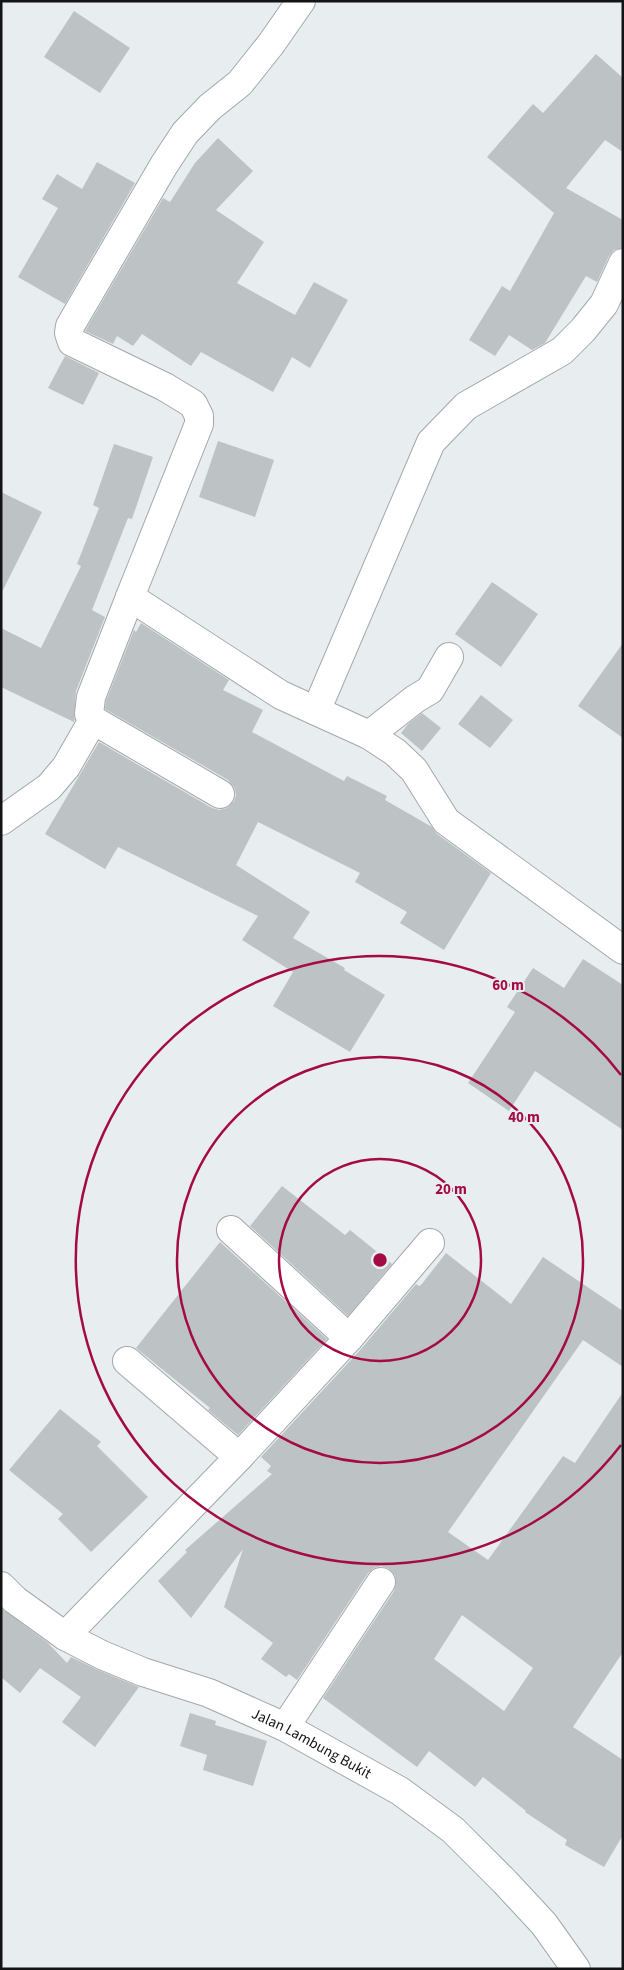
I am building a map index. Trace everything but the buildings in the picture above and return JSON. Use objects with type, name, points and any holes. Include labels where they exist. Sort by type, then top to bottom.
[{"type":"street","points":[[220,794],[94,720],[89,714],[91,697],[199,424],[199,416],[193,404],[165,387],[72,342],[69,333],[70,326],[164,165],[185,133],[210,108],[240,83],[302,1]]},
{"type":"street","points":[[316,710],[431,442],[466,406],[562,351],[583,330],[604,304],[623,263]]},
{"type":"street","points":[[130,597],[296,704],[316,710],[369,735],[395,752],[414,770],[446,821],[623,950]]},
{"type":"street","points":[[369,735],[415,699],[430,690],[449,657]]},
{"type":"street","points":[[1,820],[49,787],[66,766],[94,720]]},
{"type":"street","points":[[231,1230],[349,1338]]},
{"type":"street","points":[[65,1636],[239,1457],[349,1338],[430,1243]]},
{"type":"street","points":[[127,1361],[239,1457]]},
{"type":"street","points":[[285,1727],[381,1582]]},
{"type":"street","name":"Jalan Lambung Bukit","points":[[1,1586],[16,1600],[65,1636],[143,1672],[208,1693],[285,1727],[400,1791],[453,1830],[544,1924],[576,1969]]}]
